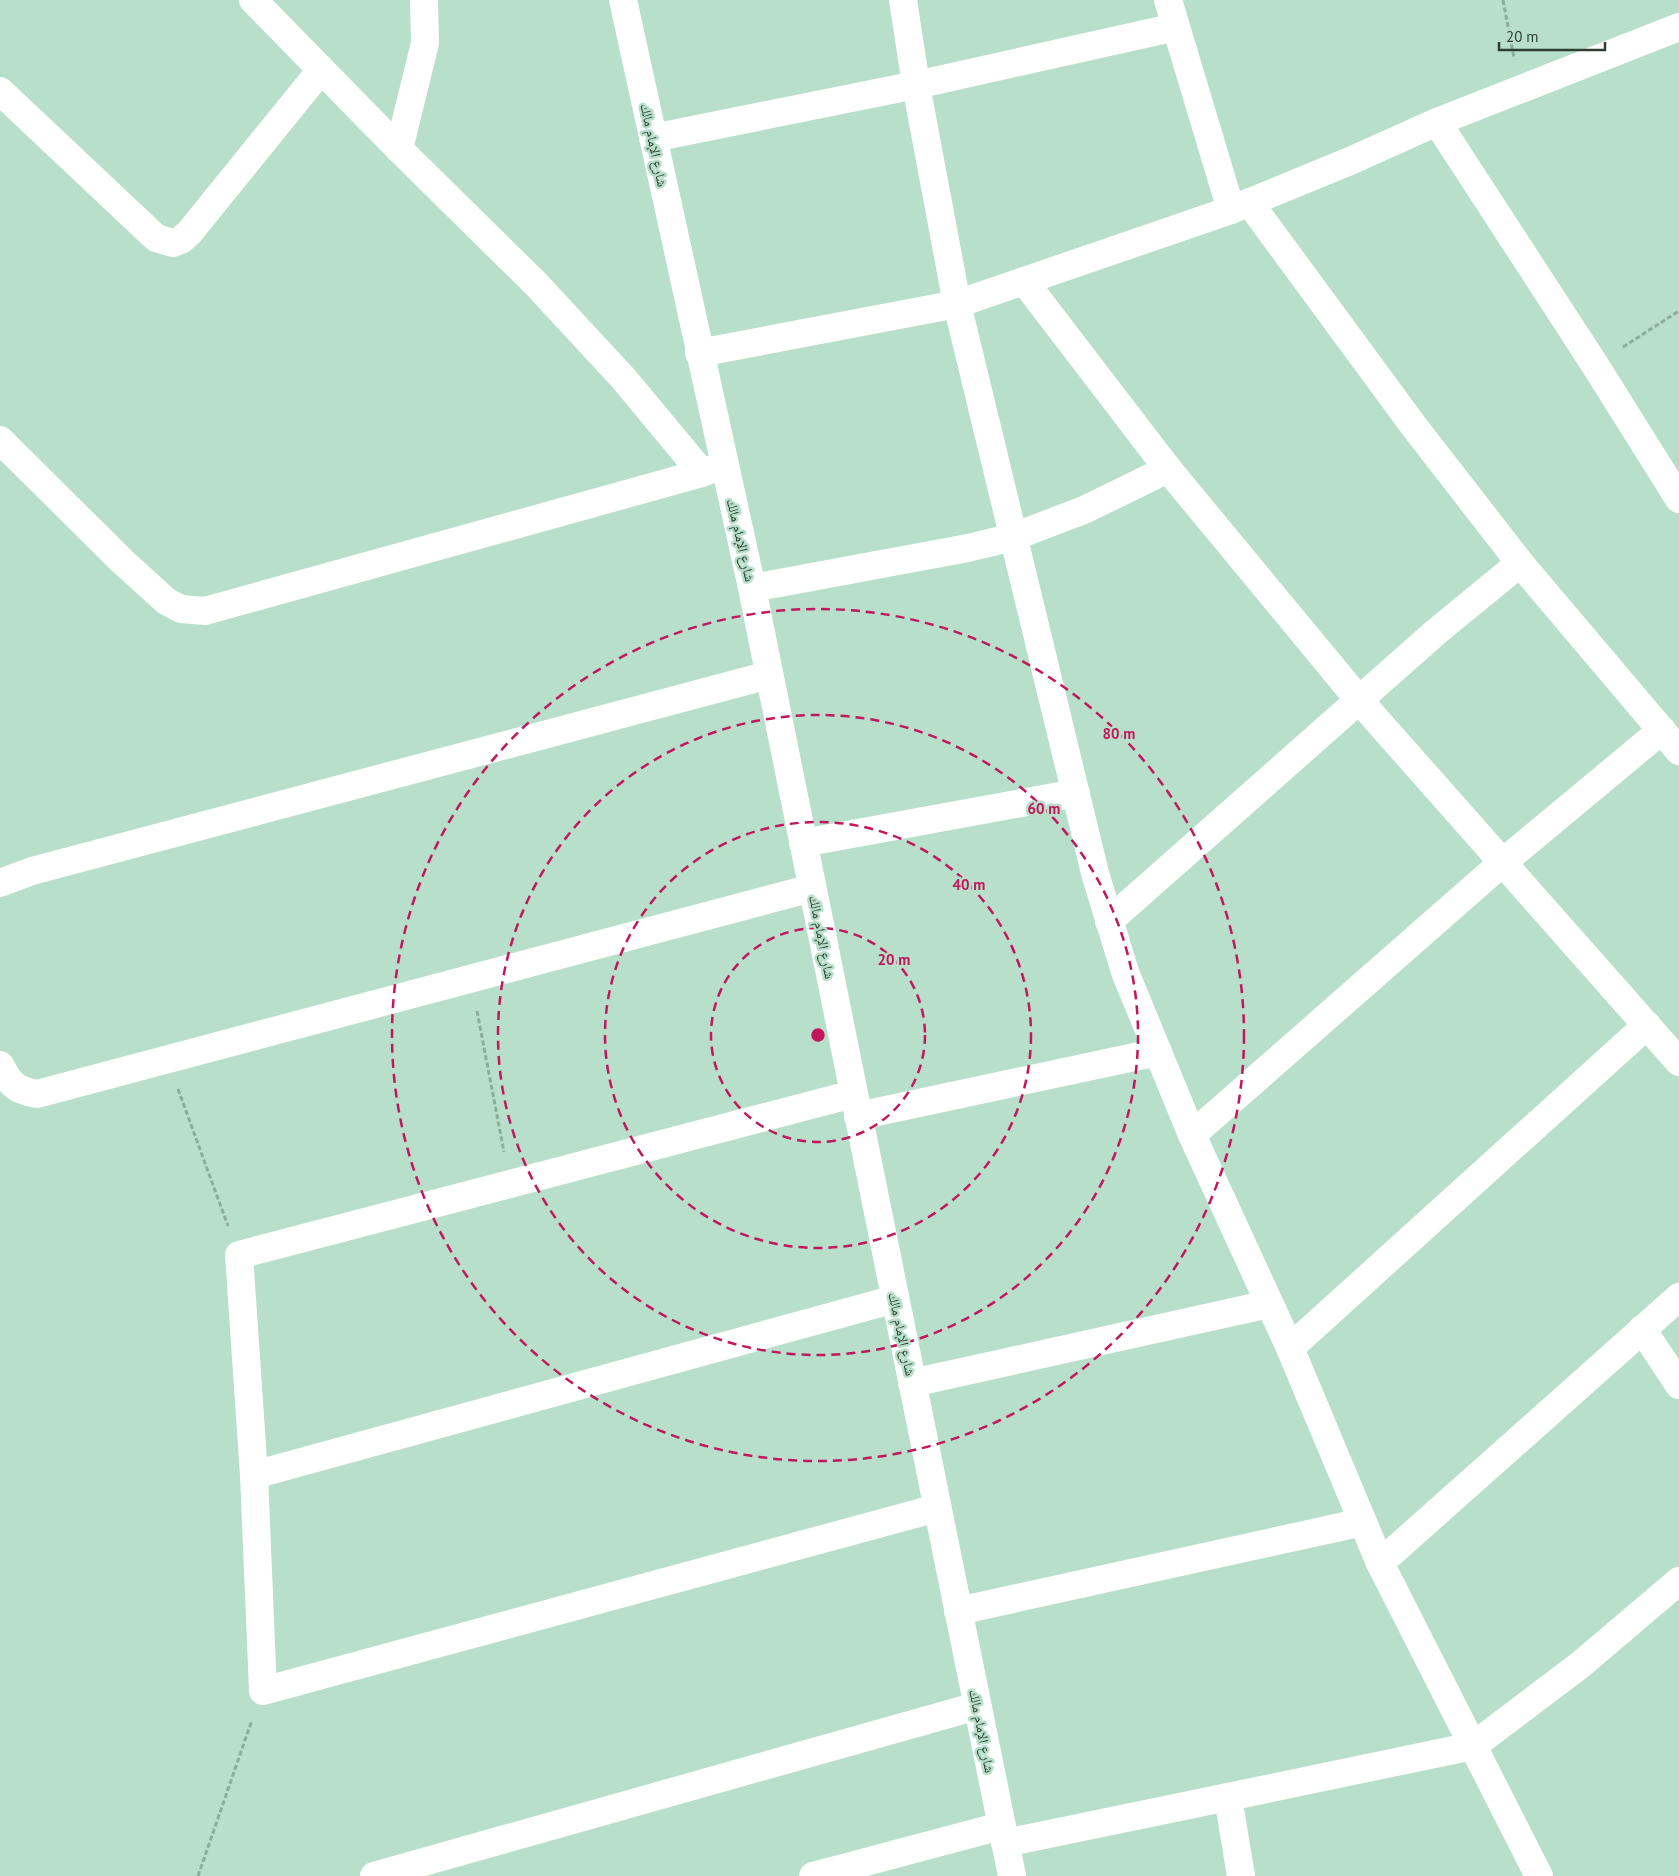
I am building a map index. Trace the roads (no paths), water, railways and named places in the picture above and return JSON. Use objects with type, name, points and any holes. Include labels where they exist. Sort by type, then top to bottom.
[{"type":"street","points":[[0,440],[166,602],[181,609],[205,611],[713,469],[624,379],[536,284],[399,149],[253,0]]},
{"type":"street","points":[[399,149],[426,43],[424,0]]},
{"type":"street","name":"شارع الإمام مالك","points":[[623,0],[699,353],[713,469],[752,588],[1012,1876]]},
{"type":"street","points":[[903,0],[916,85],[957,304],[1076,793],[1109,921],[1125,972],[1192,1135],[1290,1348],[1380,1563],[1539,1876]]},
{"type":"street","points":[[1168,0],[1240,206],[1520,563],[1679,751]]},
{"type":"street","points":[[653,138],[916,85],[1176,27]]},
{"type":"street","points":[[699,353],[957,304],[1240,206],[1438,122],[1679,27]]},
{"type":"street","points":[[0,91],[156,238],[172,243],[181,240],[189,232],[321,70]]},
{"type":"street","points":[[1438,122],[1679,499]]},
{"type":"street","points":[[1024,281],[1168,470],[1359,700],[1679,1062]]},
{"type":"street","points":[[752,588],[968,548],[1014,537],[1084,510],[1168,470]]},
{"type":"street","points":[[1109,921],[1359,700],[1520,563]]},
{"type":"street","points":[[0,883],[32,871],[769,675]]},
{"type":"street","points":[[1192,1135],[1502,863],[1662,730]]},
{"type":"street","points":[[803,843],[1076,793]]},
{"type":"street","points":[[0,1065],[9,1082],[23,1091],[37,1094],[812,888]]},
{"type":"street","points":[[1290,1348],[1647,1025]]},
{"type":"street","points":[[937,1508],[263,1692],[254,1475],[239,1255],[510,1184],[856,1105],[1158,1052]]},
{"type":"street","points":[[1380,1563],[1679,1297]]},
{"type":"street","points":[[254,1475],[895,1299]]},
{"type":"street","points":[[912,1383],[1269,1304]]},
{"type":"street","points":[[1642,1329],[1679,1385]]},
{"type":"street","points":[[958,1611],[1363,1522]]},
{"type":"street","points":[[813,1876],[1003,1834],[1228,1797],[1473,1746],[1580,1664],[1679,1581]]},
{"type":"street","points":[[374,1876],[978,1706]]},
{"type":"street","points":[[1228,1797],[1241,1876]]}]
